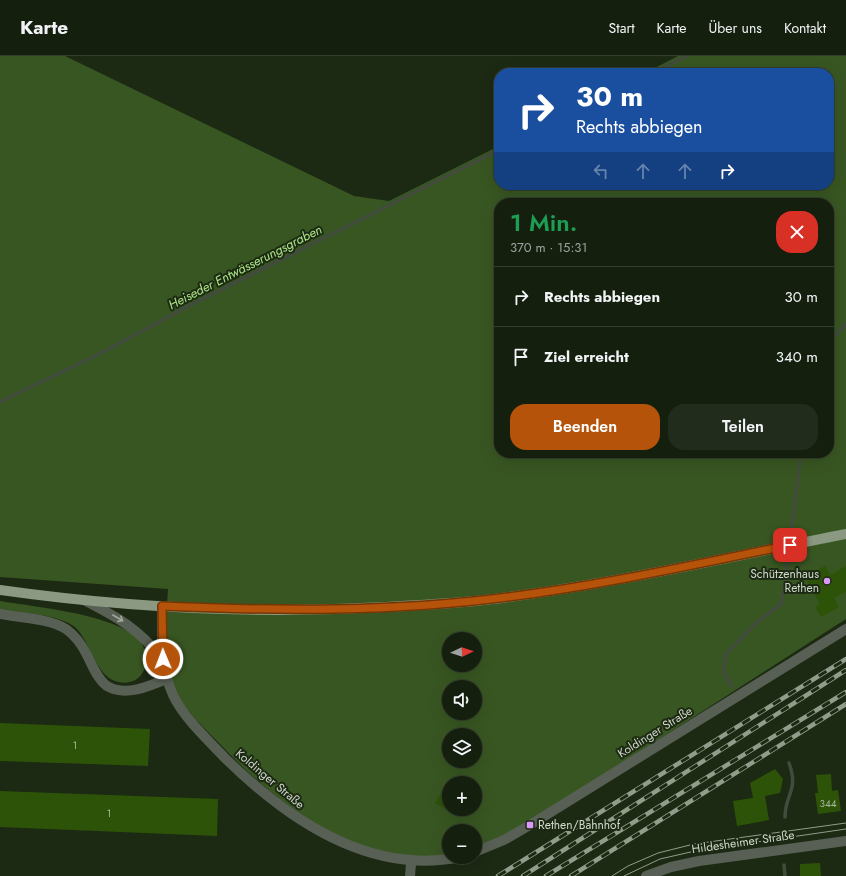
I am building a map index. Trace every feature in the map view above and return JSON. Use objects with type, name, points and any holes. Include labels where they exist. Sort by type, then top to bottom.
[{"type":"main road","points":[[0,590],[83,600],[162,606],[250,610],[337,610],[434,604],[508,597],[583,585],[846,534]]},
{"type":"street","points":[[83,600],[122,620],[146,639],[163,659]]},
{"type":"street","name":"Koldinger Straße","points":[[162,606],[163,659],[166,679],[174,697],[191,721],[244,777],[294,818],[348,850],[389,862],[411,864],[442,861]]},
{"type":"street","points":[[0,614],[47,622],[66,630],[79,641],[96,673],[107,686],[120,690],[143,688],[166,679]]},
{"type":"street","name":"Koldinger Straße","points":[[482,849],[504,840],[530,825],[846,629]]},
{"type":"street","name":"Hildesheimer Straße","points":[[646,876],[671,867],[699,860],[846,841]]},
{"type":"street","points":[[410,876],[411,864]]},
{"type":"green space","points":[[0,56],[65,56],[354,196],[389,201],[494,148],[494,190],[834,190],[834,68],[655,68],[678,56],[846,56],[846,619],[518,830],[482,845],[482,824],[442,824],[442,856],[415,858],[383,853],[351,842],[321,828],[266,788],[202,726],[178,696],[169,671],[166,630],[168,589],[0,577]]},
{"type":"green space","points":[[0,601],[74,613],[112,624],[128,631],[139,640],[144,648],[146,664],[144,671],[133,681],[124,683],[108,678],[98,665],[81,634],[69,623],[50,617],[29,613],[0,610]]},
{"type":"building","name":"Schützenhaus Rethen","points":[[825,566],[830,575],[846,566],[846,592],[834,598],[839,607],[821,617],[815,607],[820,604],[805,577]]},
{"type":"building","points":[[0,723],[150,729],[148,766],[0,761]]},
{"type":"building","points":[[775,769],[783,779],[780,793],[765,796],[769,820],[737,826],[733,801],[753,798],[750,783]]},
{"type":"building","points":[[831,774],[832,791],[838,790],[841,811],[818,814],[815,793],[818,793],[816,775]]},
{"type":"building","points":[[0,791],[218,799],[217,836],[0,827]]},
{"type":"building","points":[[441,793],[442,794],[442,807],[435,803]]},
{"type":"building","points":[[820,863],[821,876],[800,876],[800,864]]},
{"type":"waterway","name":"Heiseder Entwässerungsgraben","points":[[663,68],[687,56]]},
{"type":"waterway","name":"Heiseder Entwässerungsgraben","points":[[0,402],[101,353],[185,308],[494,153]]},
{"type":"waterway","points":[[834,337],[846,324]]},
{"type":"waterway","points":[[732,686],[723,672],[726,654],[756,623],[781,604],[800,458]]},
{"type":"waterway","points":[[785,817],[793,780],[789,763]]},
{"type":"waterway","points":[[784,865],[785,876]]},
{"type":"tram line","points":[[612,876],[628,866],[658,853],[694,844],[846,823]]},
{"type":"tram line","points":[[624,876],[660,859],[695,851],[846,829]]},
{"type":"railway","points":[[498,876],[846,659]]},
{"type":"railway","points":[[523,876],[846,670]]},
{"type":"railway","points":[[546,876],[846,692]]},
{"type":"railway","points":[[571,876],[846,704]]},
{"type":"place","name":"Schützenhaus Rethen","points":[[827,581]]},
{"type":"place","name":"Rethen/Bahnhof","points":[[530,825]]},
{"type":"route","points":[[163,659],[162,606],[250,610],[337,610],[493,599],[583,585],[790,545]]}]
